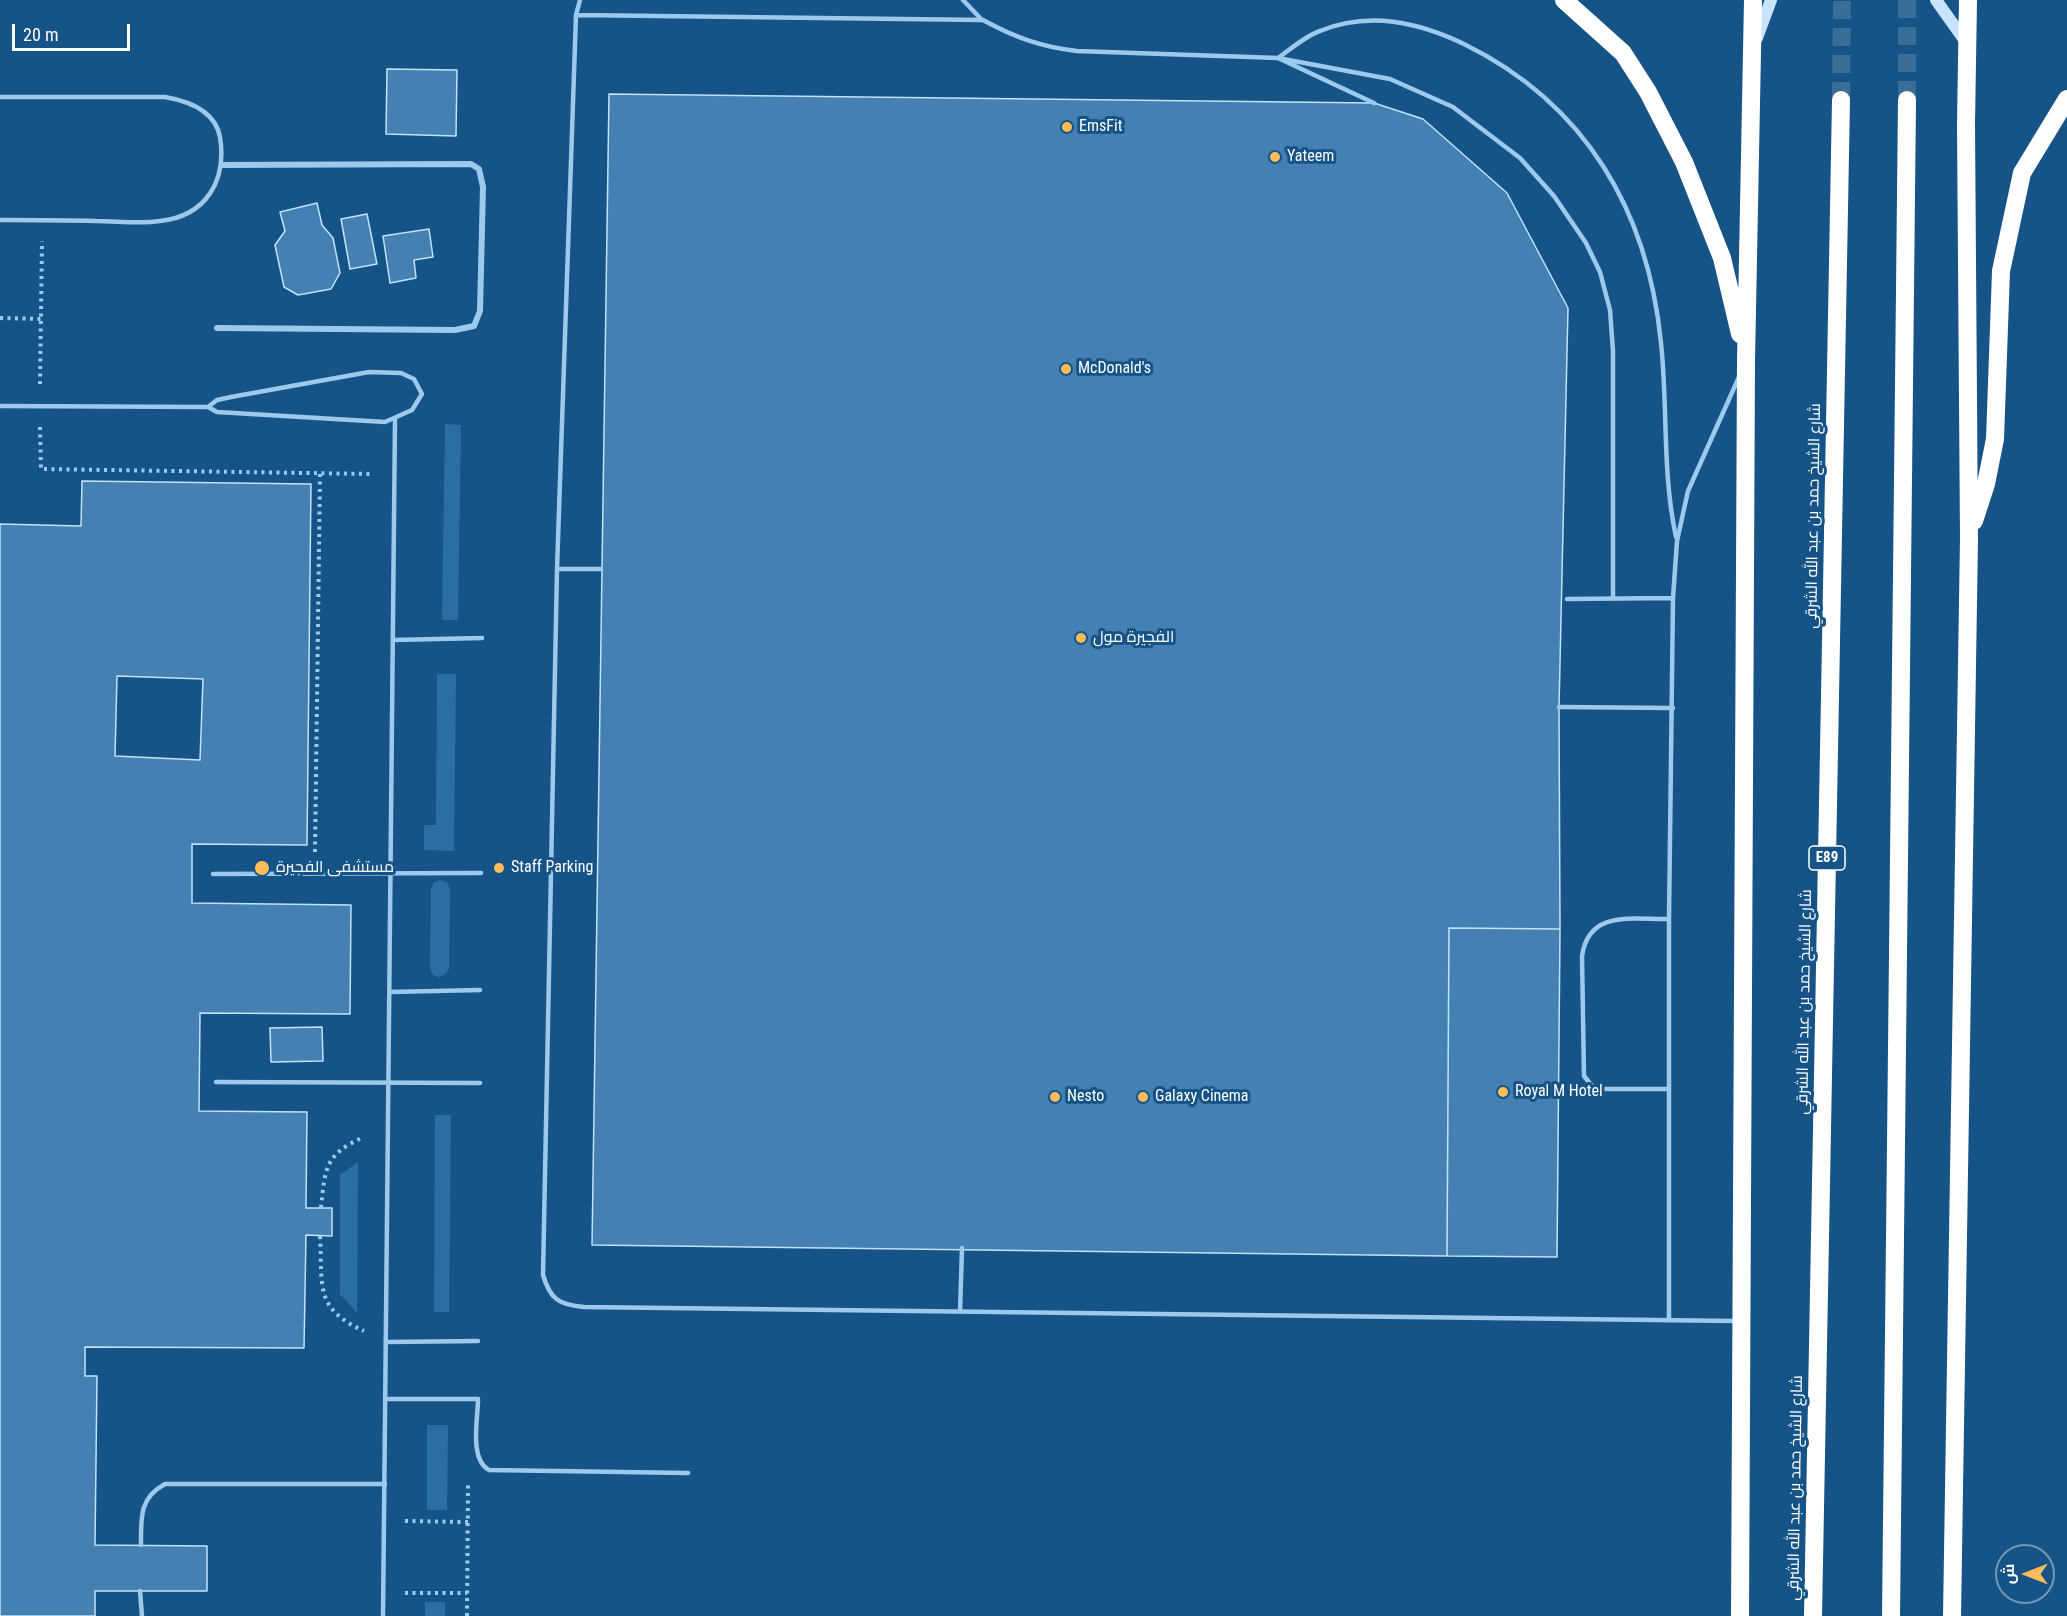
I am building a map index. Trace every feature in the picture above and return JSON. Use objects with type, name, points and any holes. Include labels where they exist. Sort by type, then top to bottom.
[{"type":"highway","points":[[1564,0],[1623,53],[1648,92],[1684,162],[1722,258],[1746,361]]},
{"type":"highway","points":[[1740,1616],[1746,361],[1753,0]]},
{"type":"highway","points":[[1952,1616],[1969,538],[1968,0]]},
{"type":"highway","points":[[1969,538],[1986,484],[1995,439],[2003,260],[2022,173],[2067,99]]},
{"type":"highway","name":"شارع الشيخ حمد بن عبد الله الشرقي","points":[[1813,1616],[1841,100]]},
{"type":"highway","points":[[1891,1616],[1906,100]]},
{"type":"street","points":[[1752,53],[1771,0]]},
{"type":"street","points":[[1936,0],[1968,46]]},
{"type":"street","points":[[217,328],[455,330],[474,326],[480,311],[483,187],[479,169],[471,164],[222,165]]},
{"type":"lane","points":[[580,0],[576,15],[557,569],[543,1275],[548,1293],[556,1301],[584,1307],[1742,1321]]},
{"type":"lane","points":[[963,0],[983,20],[1015,38],[1045,48],[1278,58],[1390,79],[1453,107],[1520,158],[1554,196],[1586,243],[1599,272],[1610,310],[1613,598]]},
{"type":"lane","points":[[576,15],[983,20]]},
{"type":"lane","points":[[1278,58],[1319,31],[1362,20],[1398,21],[1435,30],[1480,52],[1518,79],[1563,115],[1587,143],[1621,194],[1644,247],[1655,290],[1661,346],[1667,496],[1677,541]]},
{"type":"lane","points":[[1278,58],[1374,103]]},
{"type":"lane","points":[[0,97],[165,97],[188,101],[208,115],[219,135],[222,165],[215,189],[192,211],[161,221],[0,220]]},
{"type":"lane","points":[[1669,1320],[1669,919],[1673,598],[1677,541],[1688,491],[1746,361]]},
{"type":"lane","points":[[0,406],[208,407],[217,412],[385,422],[395,420],[412,410],[422,394],[414,379],[387,371],[369,372],[217,400],[208,407]]},
{"type":"lane","points":[[383,1616],[387,1400],[395,420]]},
{"type":"lane","points":[[557,569],[601,569]]},
{"type":"lane","points":[[1567,599],[1673,598]]},
{"type":"lane","points":[[393,639],[482,638]]},
{"type":"lane","points":[[1559,707],[1673,708]]},
{"type":"lane","points":[[213,874],[481,873]]},
{"type":"lane","points":[[1669,919],[1601,923],[1591,930],[1584,941],[1582,956],[1584,1076],[1592,1086],[1601,1089],[1669,1089]]},
{"type":"lane","points":[[390,992],[480,990]]},
{"type":"lane","points":[[216,1082],[480,1083]]},
{"type":"lane","points":[[960,1312],[962,1248]]},
{"type":"lane","points":[[387,1342],[478,1341]]},
{"type":"lane","points":[[387,1400],[477,1399],[477,1456],[481,1466],[489,1470],[688,1473]]},
{"type":"lane","points":[[141,1545],[144,1502],[153,1491],[165,1484],[385,1484]]},
{"type":"lane","points":[[140,1591],[142,1616]]},
{"type":"path","points":[[0,318],[41,319]]},
{"type":"path","points":[[315,874],[320,474]]},
{"type":"path","points":[[321,1208],[326,1169],[331,1158],[343,1146],[389,1125]]},
{"type":"path","points":[[320,1236],[327,1305],[334,1315],[346,1323],[387,1342]]},
{"type":"path","points":[[467,1616],[468,1477]]},
{"type":"path","points":[[385,1521],[468,1522]]},
{"type":"path","points":[[383,1593],[467,1593]]},
{"type":"shaded area","points":[[445,424],[461,425],[458,620],[442,620]]},
{"type":"shaded area","points":[[437,674],[456,674],[454,851],[424,850],[424,825],[436,825]]},
{"type":"shaded area","points":[[440,880],[447,882],[450,889],[449,969],[445,975],[439,977],[433,975],[430,969],[431,888],[434,882]]},
{"type":"shaded area","points":[[435,1115],[451,1115],[449,1312],[434,1312]]},
{"type":"shaded area","points":[[358,1162],[357,1313],[340,1294],[340,1175]]},
{"type":"shaded area","points":[[427,1425],[448,1425],[447,1510],[427,1510]]},
{"type":"shaded area","points":[[425,1602],[445,1602],[445,1616],[425,1616]]},
{"type":"building","points":[[387,69],[457,70],[456,136],[386,134]]},
{"type":"building","name":"الفجيرة مول","points":[[609,94],[1374,103],[1423,119],[1507,193],[1568,308],[1559,707],[1560,929],[1449,928],[1447,1256],[592,1245]]},
{"type":"building","points":[[317,203],[322,225],[333,238],[340,273],[331,289],[298,295],[284,287],[275,245],[285,231],[280,212]]},
{"type":"building","points":[[367,214],[377,264],[350,269],[341,219]]},
{"type":"building","points":[[429,229],[433,257],[414,260],[416,278],[390,283],[383,236]]},
{"type":"building","points":[[82,481],[311,484],[307,845],[192,844],[192,903],[351,905],[350,1014],[200,1013],[199,1111],[307,1112],[306,1208],[332,1208],[332,1236],[306,1235],[304,1348],[85,1347],[85,1376],[97,1376],[95,1545],[207,1546],[207,1591],[95,1591],[95,1616],[0,1616],[0,524],[81,526]],"holes":[[[117,676],[203,679],[200,760],[115,756]]]},
{"type":"building","name":"Royal M Hotel","points":[[1449,928],[1560,929],[1557,1257],[1447,1256]]},
{"type":"building","points":[[322,1027],[323,1061],[271,1062],[270,1028]]},
{"type":"tunnel","points":[[1841,100],[1842,0]]},
{"type":"tunnel","points":[[1907,0],[1907,100]]},
{"type":"place","name":"EmsFit","points":[[1067,127]]},
{"type":"place","name":"Yateem","points":[[1275,157]]},
{"type":"place","name":"McDonald's","points":[[1066,369]]},
{"type":"place","name":"الفجيرة مول","points":[[1081,638]]},
{"type":"place","name":"مستشفى الفجيرة","points":[[262,868]]},
{"type":"place","name":"Staff Parking","points":[[499,868]]},
{"type":"place","name":"Royal M Hotel","points":[[1503,1092]]},
{"type":"place","name":"Nesto","points":[[1055,1097]]},
{"type":"place","name":"Galaxy Cinema","points":[[1143,1097]]}]
